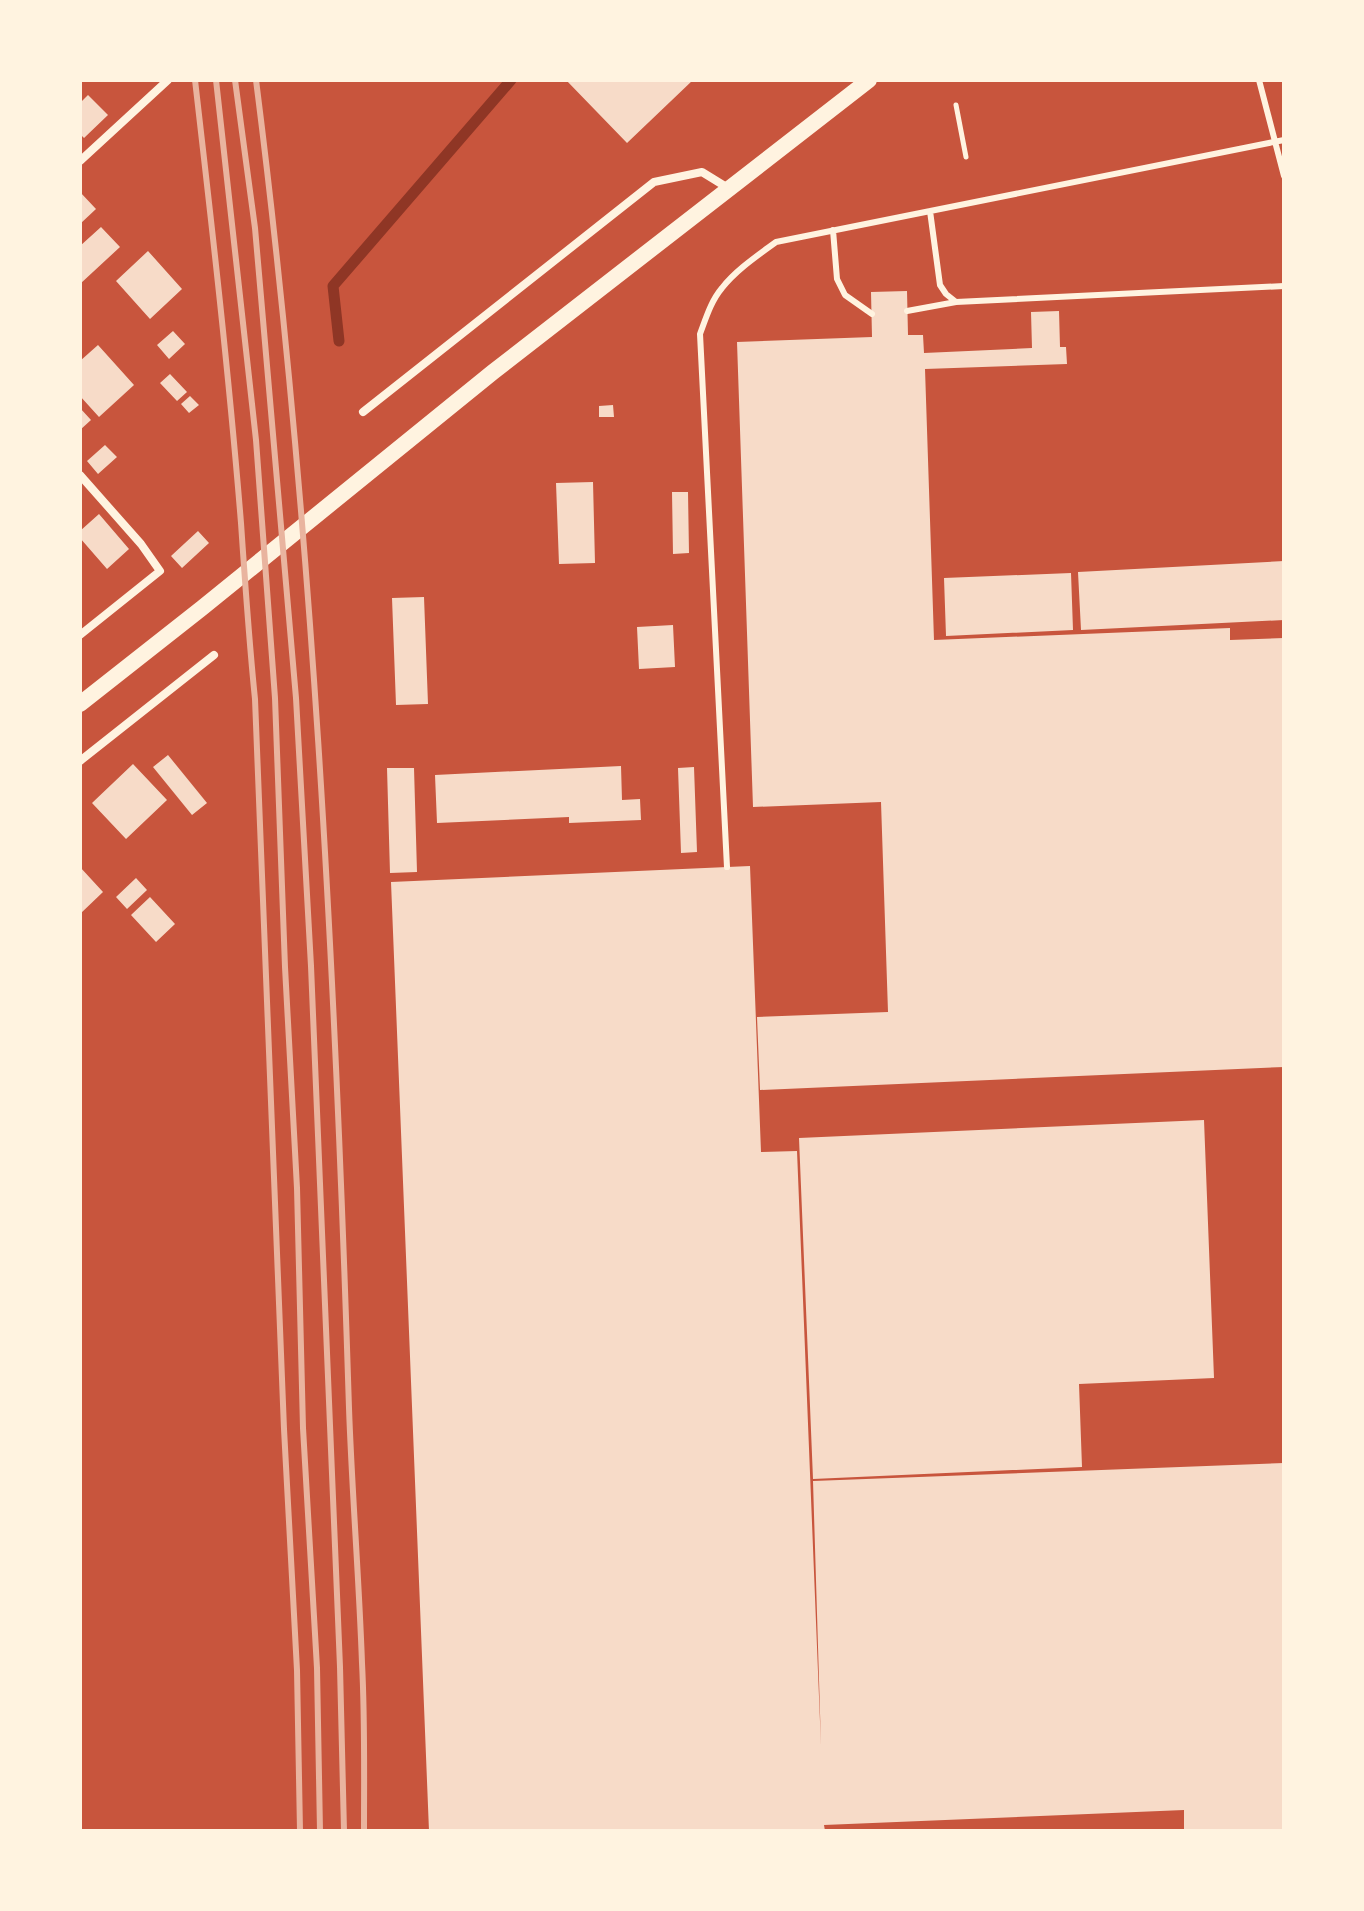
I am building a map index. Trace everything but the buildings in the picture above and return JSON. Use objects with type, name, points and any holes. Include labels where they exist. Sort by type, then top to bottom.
[{"type":"main road","points":[[80,704],[493,372],[869,80]]},
{"type":"street","points":[[80,161],[158,84],[168,80]]},
{"type":"street","points":[[363,412],[654,182],[702,172],[730,189]]},
{"type":"street","points":[[80,475],[141,544],[160,571],[80,635]]},
{"type":"street","points":[[80,761],[214,655]]},
{"type":"lane","points":[[1259,80],[1284,176]]},
{"type":"lane","points":[[727,867],[700,334],[708,311],[722,288],[776,242],[1284,140]]},
{"type":"lane","points":[[930,211],[940,285],[956,302]]},
{"type":"lane","points":[[833,230],[837,279],[845,295],[872,314]]},
{"type":"lane","points":[[907,311],[956,302],[1284,286]]},
{"type":"path","points":[[956,105],[966,157]]},
{"type":"waterway","points":[[339,341],[333,286],[511,80]]},
{"type":"railway","points":[[195,80],[231,412],[255,699],[284,1429],[297,1670],[300,1831]]},
{"type":"railway","points":[[216,80],[256,440],[275,698],[297,1188],[303,1428],[317,1668],[320,1831]]},
{"type":"railway","points":[[235,80],[255,228],[296,698],[311,966],[344,1831]]},
{"type":"railway","points":[[256,80],[292,411],[318,742],[363,1684],[364,1831]]}]
